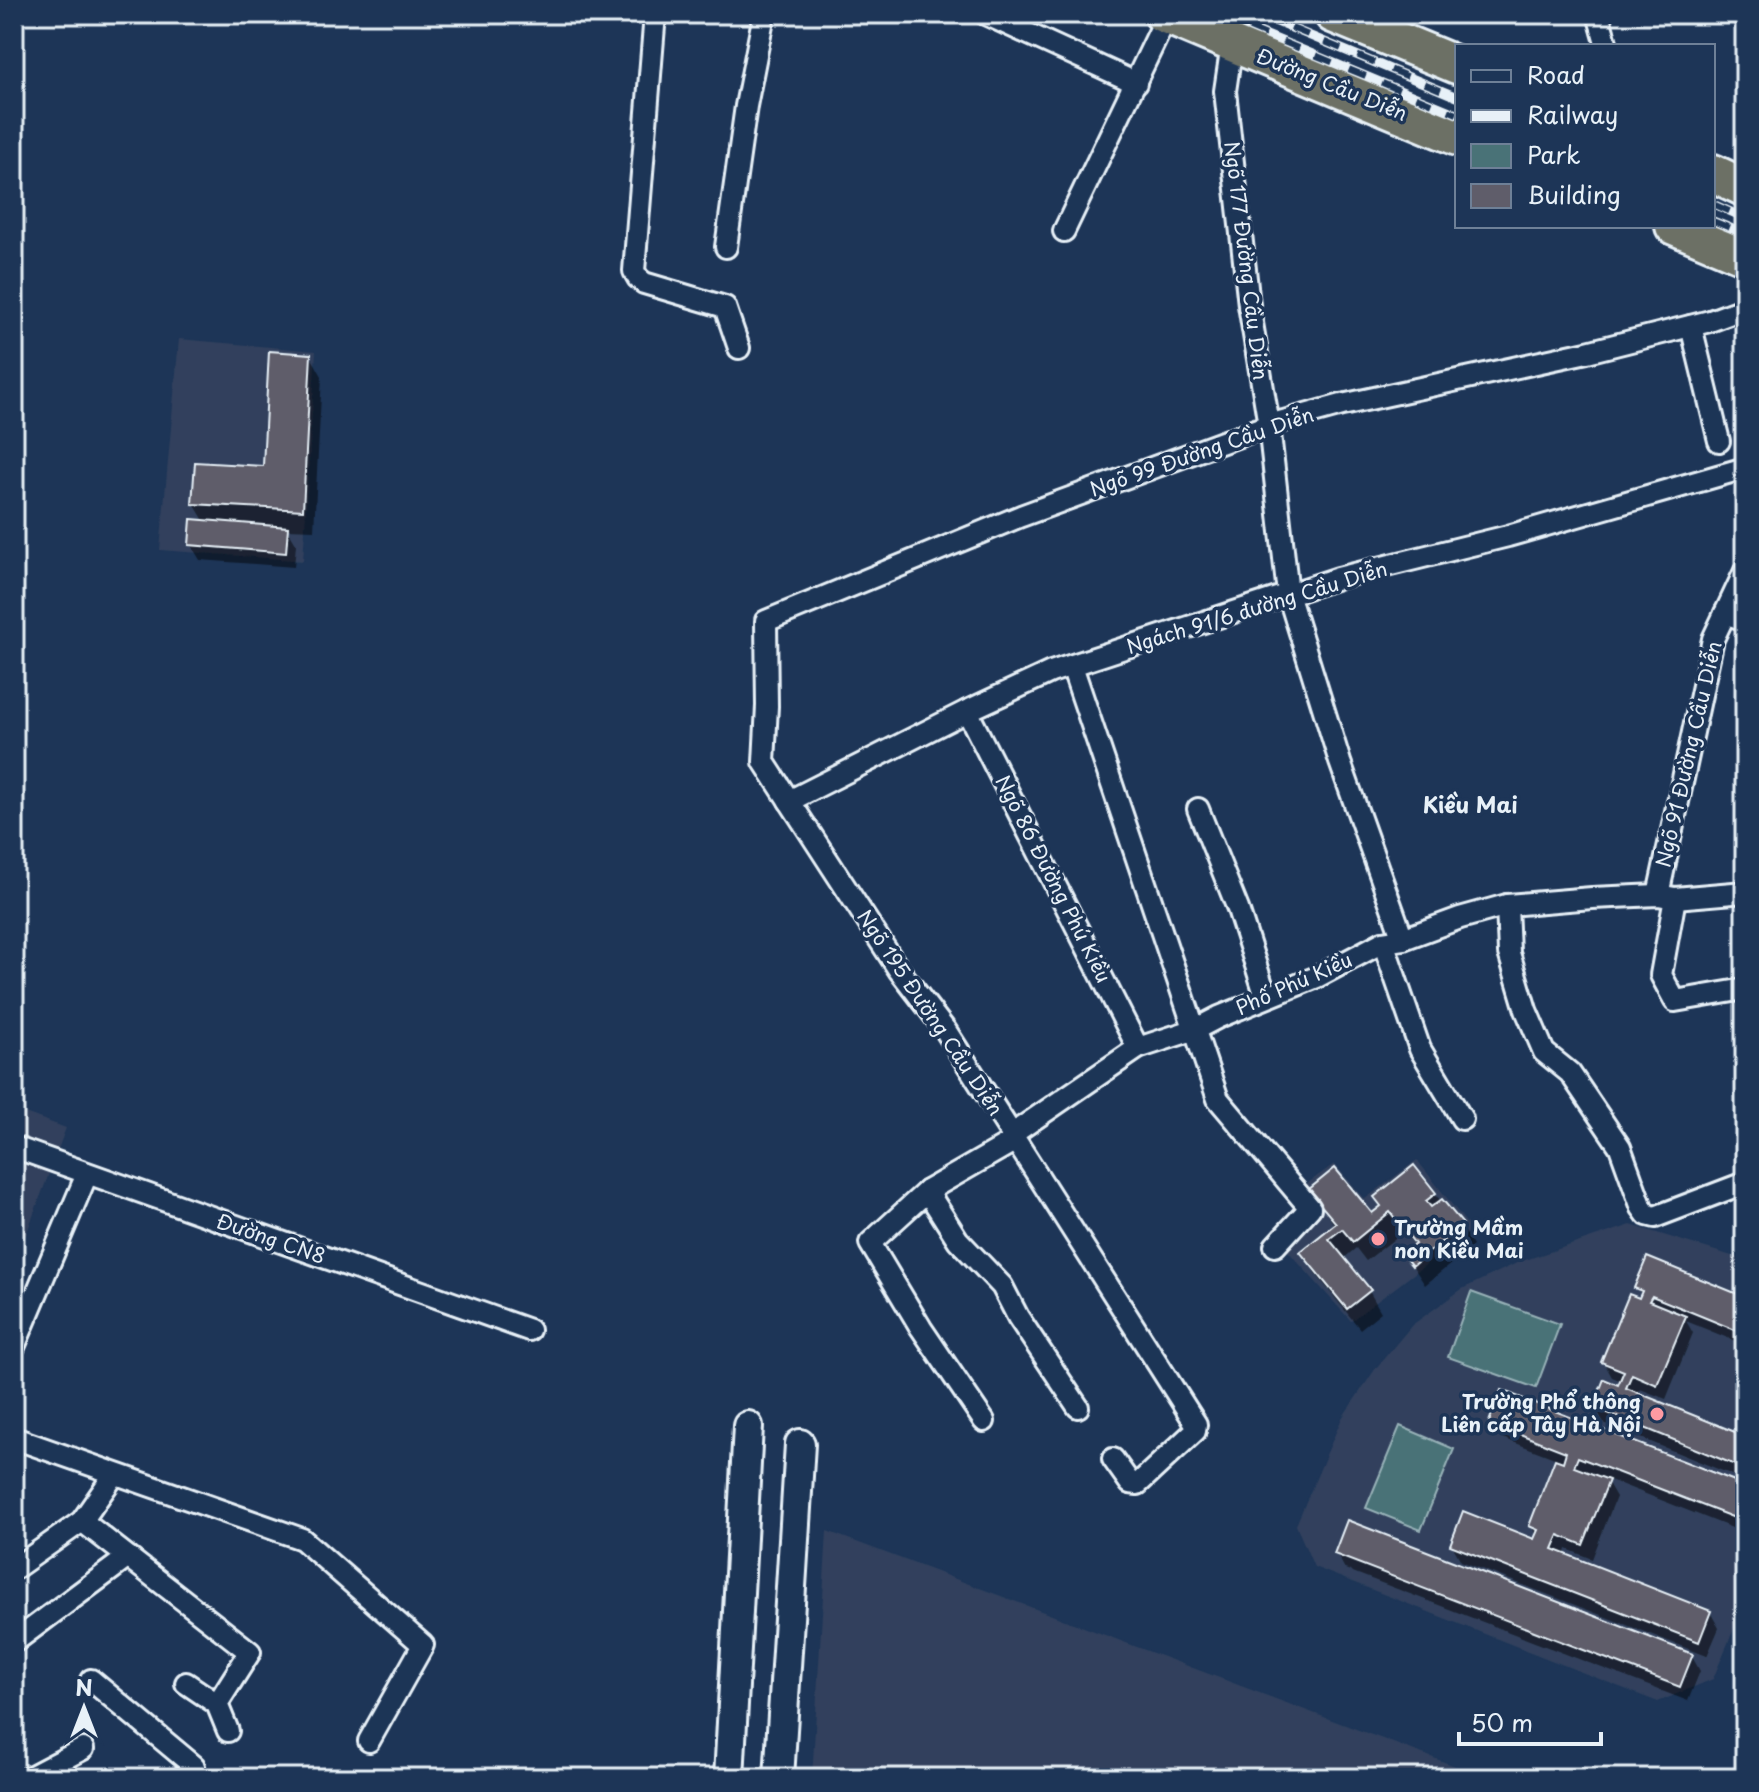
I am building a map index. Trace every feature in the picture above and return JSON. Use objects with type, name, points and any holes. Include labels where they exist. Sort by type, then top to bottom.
[{"type":"highway","points":[[1333,14],[1455,64]]},
{"type":"highway","name":"Đường Cầu Diễn","points":[[1165,15],[1455,136]]},
{"type":"highway","points":[[1715,174],[1745,188]]},
{"type":"highway","points":[[1679,228],[1745,256]]},
{"type":"street","points":[[655,14],[634,271],[644,283],[725,307],[739,348]]},
{"type":"street","points":[[726,247],[746,106],[764,14]]},
{"type":"street","points":[[985,14],[1136,83]]},
{"type":"street","points":[[1598,14],[1606,44]]},
{"type":"street","points":[[1064,231],[1136,83],[1165,15]]},
{"type":"street","name":"Ngõ 177 Đường Cầu Diễn","points":[[1232,44],[1225,91],[1249,305],[1269,425],[1288,594],[1393,941],[1420,1049],[1462,1119]]},
{"type":"street","name":"Ngõ 99 Đường Cầu Diễn","points":[[766,621],[1021,516],[1269,425],[1342,405],[1526,367],[1691,326],[1745,308]]},
{"type":"street","points":[[1691,326],[1719,441]]},
{"type":"street","name":"Ngách 91/6 đường Cầu Diễn","points":[[789,801],[1051,672],[1338,578],[1508,536],[1745,468]]},
{"type":"street","name":"Ngõ 91 Đường Cầu Diễn","points":[[1745,571],[1735,617],[1713,639],[1667,896],[1661,975],[1675,1001],[1745,989]]},
{"type":"street","name":"Ngõ 195 Đường Cầu Diễn","points":[[766,621],[764,762],[899,970],[946,1031],[1196,1424],[1195,1431],[1138,1484],[1130,1483],[1113,1459]]},
{"type":"street","points":[[1072,666],[1218,1099],[1310,1208],[1275,1246]]},
{"type":"street","name":"Ngõ 86 Đường Phú Kiều","points":[[967,711],[1138,1048]]},
{"type":"street","points":[[1198,809],[1238,909],[1266,997]]},
{"type":"street","name":"Phố Phú Kiều","points":[[984,1421],[921,1328],[870,1243],[927,1191],[1013,1138],[1138,1048],[1196,1029],[1393,941],[1507,905],[1745,892]]},
{"type":"street","points":[[1507,905],[1509,953],[1526,1010],[1544,1052],[1570,1073],[1620,1147],[1647,1215],[1655,1217],[1739,1185]]},
{"type":"street","name":"Đường CN8","points":[[14,1147],[529,1330]]},
{"type":"street","points":[[14,1347],[87,1174]]},
{"type":"street","points":[[927,1191],[958,1240],[1002,1286],[1018,1317],[1078,1407]]},
{"type":"street","points":[[729,1778],[748,1426]]},
{"type":"street","points":[[14,1438],[302,1539],[423,1645],[369,1741]]},
{"type":"street","points":[[779,1778],[800,1444]]},
{"type":"street","points":[[14,1569],[82,1521],[114,1475]]},
{"type":"street","points":[[82,1521],[250,1652],[217,1704]]},
{"type":"street","points":[[14,1642],[128,1557]]},
{"type":"street","points":[[91,1680],[194,1766]]},
{"type":"street","points":[[186,1683],[217,1704],[228,1731]]},
{"type":"street","points":[[28,1778],[83,1749]]},
{"type":"shaded area","points":[[179,339],[316,351],[303,561],[160,550]]},
{"type":"shaded area","points":[[14,1109],[66,1128],[14,1267]]},
{"type":"shaded area","name":"Trường Mầm non Kiều Mai","points":[[1417,1160],[1472,1230],[1351,1321],[1285,1248],[1320,1214],[1301,1188],[1334,1164],[1365,1199]]},
{"type":"shaded area","points":[[1631,1225],[1745,1260],[1745,1602],[1713,1679],[1658,1702],[1314,1567],[1296,1525],[1342,1418],[1376,1368],[1412,1325],[1462,1289],[1519,1262]]},
{"type":"shaded area","points":[[827,1531],[1487,1778],[812,1778]]},
{"type":"green space","points":[[1471,1292],[1560,1324],[1536,1388],[1448,1357]]},
{"type":"green space","points":[[1400,1426],[1454,1449],[1421,1530],[1366,1508]]},
{"type":"building","points":[[269,351],[311,354],[303,510],[192,504],[195,462],[263,466]]},
{"type":"building","points":[[191,519],[288,527],[286,553],[189,545]]},
{"type":"building","points":[[1414,1165],[1436,1193],[1426,1201],[1431,1207],[1442,1199],[1463,1224],[1412,1266],[1402,1254],[1415,1244],[1390,1212],[1353,1242],[1342,1229],[1329,1239],[1371,1290],[1347,1309],[1300,1252],[1336,1223],[1308,1190],[1335,1168],[1372,1213],[1381,1206],[1374,1197]]},
{"type":"building","points":[[1647,1257],[1745,1297],[1745,1334],[1652,1296],[1649,1301],[1686,1316],[1657,1385],[1632,1374],[1626,1388],[1745,1436],[1745,1469],[1593,1407],[1604,1379],[1618,1385],[1624,1371],[1601,1362],[1629,1294],[1639,1298],[1642,1291],[1634,1288]]},
{"type":"building","points":[[1501,1390],[1745,1485],[1745,1522],[1578,1457],[1574,1467],[1609,1480],[1583,1545],[1559,1535],[1553,1549],[1711,1611],[1699,1642],[1450,1545],[1463,1511],[1534,1539],[1538,1530],[1529,1526],[1555,1459],[1563,1462],[1566,1452],[1489,1422]]},
{"type":"building","points":[[1347,1520],[1693,1654],[1680,1687],[1334,1554]]},
{"type":"railway","points":[[1216,14],[1455,113]]},
{"type":"railway","points":[[1258,14],[1455,96]]},
{"type":"railway","points":[[1715,205],[1745,218]]},
{"type":"railway","points":[[1715,222],[1745,234]]},
{"type":"place","name":"Trường Mầm non Kiều Mai","points":[[1378,1239]]},
{"type":"place","name":"Trường Phổ thông Liên cấp Tây Hà Nội","points":[[1657,1414]]},
{"type":"district","name":"Kiều Mai","points":[[1470,805]]}]
